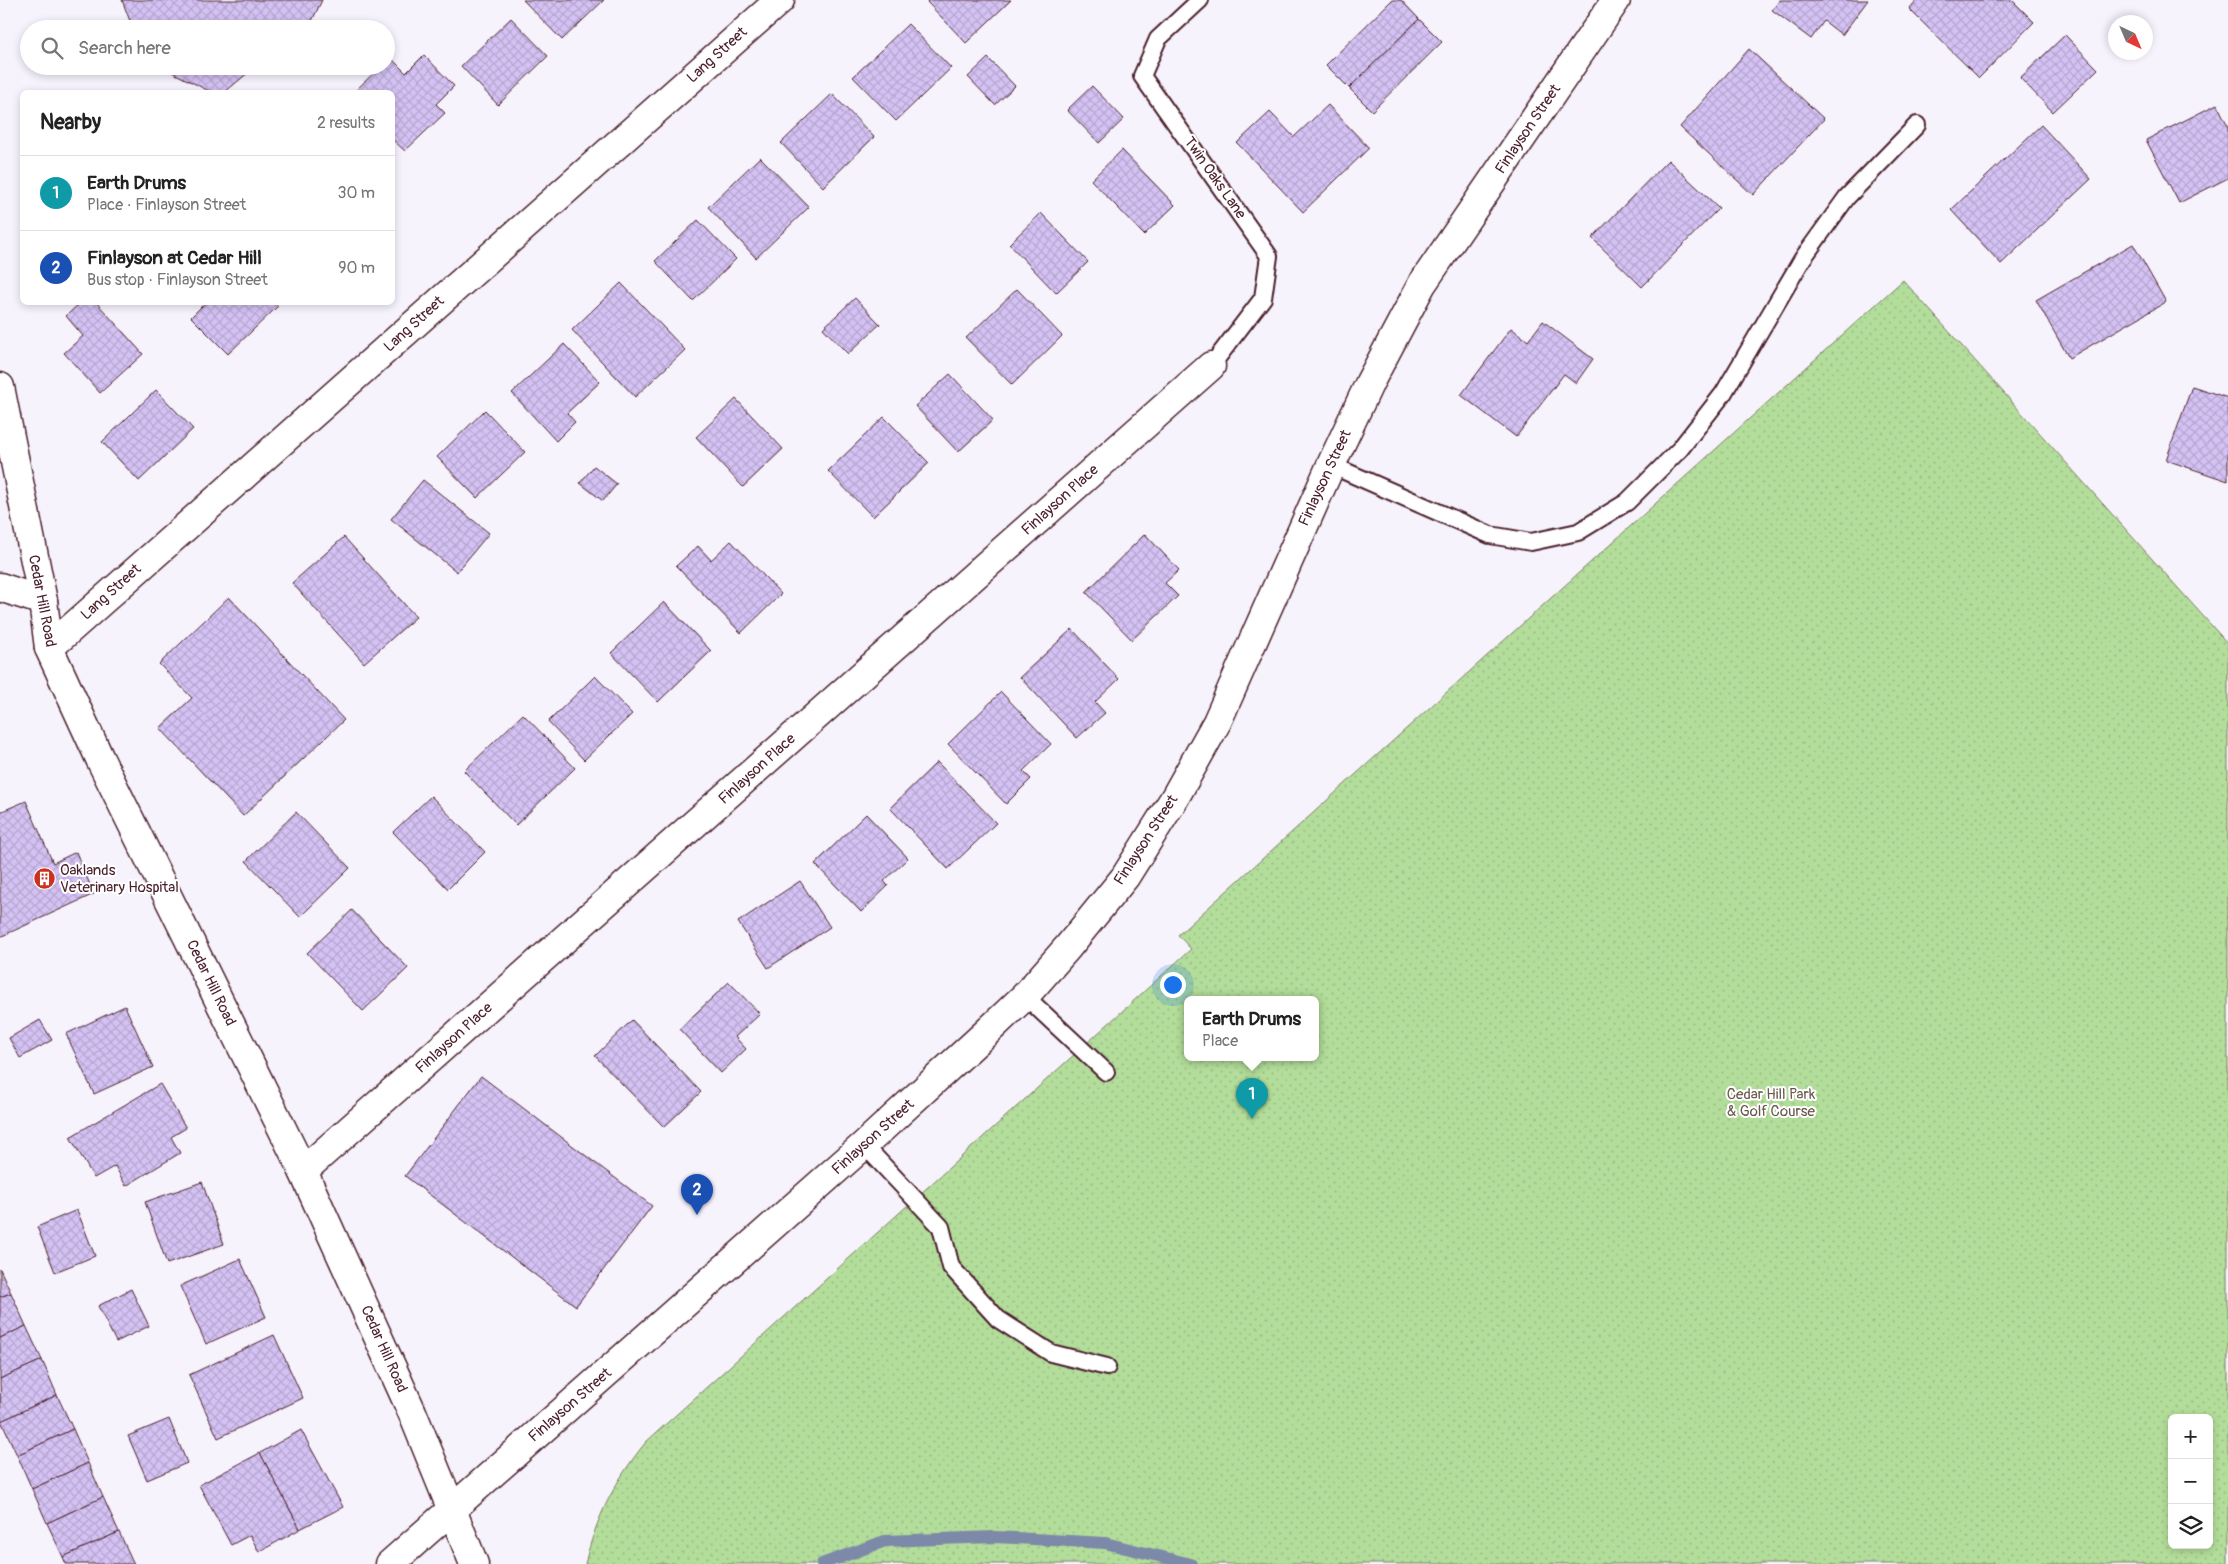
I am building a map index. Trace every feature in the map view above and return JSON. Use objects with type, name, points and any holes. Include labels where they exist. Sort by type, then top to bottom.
[{"type":"street","name":"Lang Street","points":[[49,648],[780,0]]},
{"type":"street","name":"Finlayson Street","points":[[390,1564],[864,1145],[1024,996],[1068,947],[1125,877],[1174,799],[1217,722],[1330,465],[1370,382],[1422,284],[1616,0]]},
{"type":"street","name":"Finlayson Place","points":[[304,1171],[1211,366]]},
{"type":"street","name":"Cedar Hill Road","points":[[0,387],[43,601],[49,648],[100,760],[304,1171],[412,1412],[474,1564]]},
{"type":"street","points":[[0,587],[43,601]]},
{"type":"lane","name":"Twin Oaks Lane","points":[[1200,0],[1158,39],[1142,76],[1269,256],[1263,298],[1211,366]]},
{"type":"lane","points":[[1330,465],[1490,535],[1531,542],[1578,532],[1627,502],[1680,449],[1723,394],[1803,258],[1842,205],[1917,125]]},
{"type":"lane","points":[[1024,996],[1106,1072]]},
{"type":"lane","points":[[864,1145],[942,1227],[951,1267],[998,1319],[1050,1353],[1107,1368]]},
{"type":"green space","name":"Cedar Hill Park & Golf Course","points":[[1903,280],[2228,644],[2228,1564],[585,1564],[595,1530],[608,1499],[625,1470],[646,1442],[1191,949],[1178,935]]},
{"type":"building","points":[[122,0],[322,0],[312,20],[130,20]]},
{"type":"building","points":[[523,0],[604,0],[562,40]]},
{"type":"building","points":[[929,0],[1011,0],[966,43],[927,2]]},
{"type":"building","points":[[1392,0],[1401,0],[1419,19],[1349,88],[1326,65]]},
{"type":"building","points":[[1780,0],[1868,0],[1842,35],[1824,21],[1811,39],[1772,10]]},
{"type":"building","points":[[1917,0],[2012,0],[2034,22],[1979,78],[1909,9]]},
{"type":"building","points":[[511,18],[548,56],[498,105],[461,66]]},
{"type":"building","points":[[1419,19],[1442,42],[1372,111],[1349,88]]},
{"type":"building","points":[[908,24],[951,68],[896,121],[853,77]]},
{"type":"building","points":[[2065,35],[2098,69],[2053,112],[2020,78]]},
{"type":"building","points":[[1749,49],[1824,119],[1753,195],[1680,127]]},
{"type":"building","points":[[424,55],[454,86],[436,104],[445,113],[405,151],[395,142],[395,90],[356,90],[372,75],[395,75],[395,62],[406,73]]},
{"type":"building","points":[[988,58],[1015,86],[995,105],[968,77]]},
{"type":"building","points":[[178,75],[245,75],[227,90],[207,90]]},
{"type":"building","points":[[1092,86],[1124,119],[1099,143],[1067,110]]},
{"type":"building","points":[[832,94],[874,137],[823,187],[781,143]]},
{"type":"building","points":[[2217,104],[2228,126],[2228,178],[2179,203],[2146,140]]},
{"type":"building","points":[[1328,105],[1369,148],[1303,212],[1237,143],[1270,112],[1294,137]]},
{"type":"building","points":[[2041,125],[2091,179],[2001,264],[1951,210]]},
{"type":"building","points":[[1122,150],[1175,205],[1144,235],[1091,180]]},
{"type":"building","points":[[760,157],[809,207],[756,258],[708,207]]},
{"type":"building","points":[[1668,160],[1719,208],[1642,287],[1592,238]]},
{"type":"building","points":[[1041,213],[1088,262],[1056,293],[1009,244]]},
{"type":"building","points":[[698,220],[736,259],[693,301],[655,261]]},
{"type":"building","points":[[2133,244],[2166,302],[2069,358],[2036,300]]},
{"type":"building","points":[[621,283],[685,350],[635,397],[572,330]]},
{"type":"building","points":[[1017,289],[1062,336],[1012,385],[966,338]]},
{"type":"building","points":[[855,298],[880,324],[848,354],[823,328]]},
{"type":"building","points":[[78,305],[99,305],[143,354],[100,393],[64,353],[83,336],[66,316]]},
{"type":"building","points":[[203,305],[278,306],[228,354],[191,317]]},
{"type":"building","points":[[1543,321],[1593,359],[1576,383],[1564,374],[1516,437],[1461,395],[1511,328],[1528,341]]},
{"type":"building","points":[[564,344],[600,382],[567,413],[575,422],[556,441],[512,393]]},
{"type":"building","points":[[950,374],[993,420],[958,452],[915,406]]},
{"type":"building","points":[[2192,386],[2228,398],[2228,481],[2166,460]]},
{"type":"building","points":[[156,390],[193,429],[139,481],[102,442]]},
{"type":"building","points":[[736,399],[783,449],[743,487],[696,437]]},
{"type":"building","points":[[485,410],[525,452],[477,498],[437,457]]},
{"type":"building","points":[[884,417],[929,463],[873,517],[828,471]]},
{"type":"building","points":[[594,466],[617,484],[603,501],[580,483]]},
{"type":"building","points":[[423,480],[489,533],[457,572],[391,519]]},
{"type":"building","points":[[1145,534],[1179,570],[1165,583],[1178,596],[1132,640],[1086,592]]},
{"type":"building","points":[[344,537],[416,617],[364,663],[292,583]]},
{"type":"building","points":[[731,541],[781,594],[741,633],[676,566],[698,546],[711,560]]},
{"type":"building","points":[[229,597],[344,720],[243,816],[160,728],[192,698],[159,664]]},
{"type":"building","points":[[664,602],[711,651],[658,702],[611,653]]},
{"type":"building","points":[[1072,629],[1119,679],[1095,702],[1105,713],[1077,738],[1020,677]]},
{"type":"building","points":[[595,676],[632,714],[584,760],[548,722]]},
{"type":"building","points":[[1001,692],[1051,744],[1023,771],[1031,779],[1006,804],[948,744]]},
{"type":"building","points":[[523,714],[575,768],[516,825],[464,771]]},
{"type":"building","points":[[937,762],[996,823],[948,869],[890,808]]},
{"type":"building","points":[[431,796],[485,852],[448,889],[393,832]]},
{"type":"building","name":"Oaklands Veterinary Hospital","points":[[26,801],[53,863],[76,852],[94,894],[0,937],[0,812]]},
{"type":"building","points":[[296,812],[350,868],[300,917],[246,861]]},
{"type":"building","points":[[866,814],[908,858],[884,881],[888,886],[861,912],[815,864]]},
{"type":"building","points":[[800,881],[830,927],[768,968],[738,922]]},
{"type":"building","points":[[352,910],[408,968],[363,1011],[307,953]]},
{"type":"building","points":[[729,982],[760,1014],[735,1037],[746,1049],[721,1073],[679,1029]]},
{"type":"building","points":[[125,1006],[153,1067],[94,1094],[66,1034]]},
{"type":"building","points":[[40,1020],[52,1040],[20,1058],[9,1038]]},
{"type":"building","points":[[632,1020],[701,1092],[664,1127],[595,1056]]},
{"type":"building","points":[[481,1076],[652,1206],[576,1306],[405,1176]]},
{"type":"building","points":[[160,1084],[186,1128],[171,1137],[180,1153],[126,1186],[115,1166],[94,1178],[70,1137]]},
{"type":"building","points":[[202,1182],[224,1244],[167,1264],[145,1202]]},
{"type":"building","points":[[77,1210],[95,1256],[55,1272],[37,1227]]},
{"type":"building","points":[[240,1259],[266,1317],[206,1344],[180,1286]]},
{"type":"building","points":[[0,1269],[11,1293],[0,1297]]},
{"type":"building","points":[[131,1289],[149,1326],[116,1342],[98,1306]]},
{"type":"building","points":[[11,1293],[26,1326],[0,1338],[0,1297]]},
{"type":"building","points":[[26,1326],[42,1360],[0,1379],[0,1338]]},
{"type":"building","points":[[274,1335],[303,1398],[218,1438],[189,1375]]},
{"type":"building","points":[[42,1360],[57,1395],[1,1421],[0,1379]]},
{"type":"building","points":[[57,1395],[73,1429],[17,1455],[1,1421]]},
{"type":"building","points":[[169,1419],[187,1463],[147,1480],[128,1436]]},
{"type":"building","points":[[73,1429],[88,1463],[32,1489],[17,1455]]},
{"type":"building","points":[[301,1430],[343,1507],[300,1529],[260,1453]]},
{"type":"building","points":[[260,1453],[300,1529],[259,1552],[250,1535],[231,1545],[199,1485]]},
{"type":"building","points":[[88,1463],[103,1497],[47,1523],[32,1489]]},
{"type":"building","points":[[103,1497],[119,1532],[63,1557],[47,1523]]},
{"type":"building","points":[[119,1532],[134,1564],[66,1564],[63,1557]]},
{"type":"waterway","points":[[822,1564],[885,1541],[995,1537],[1105,1543],[1191,1564]]},
{"type":"place","name":"Oaklands Veterinary Hospital","points":[[44,879]]},
{"type":"place","name":"Earth Drums","points":[[1252,1119]]},
{"type":"place","name":"Finlayson at Cedar Hill","points":[[697,1215]]}]
